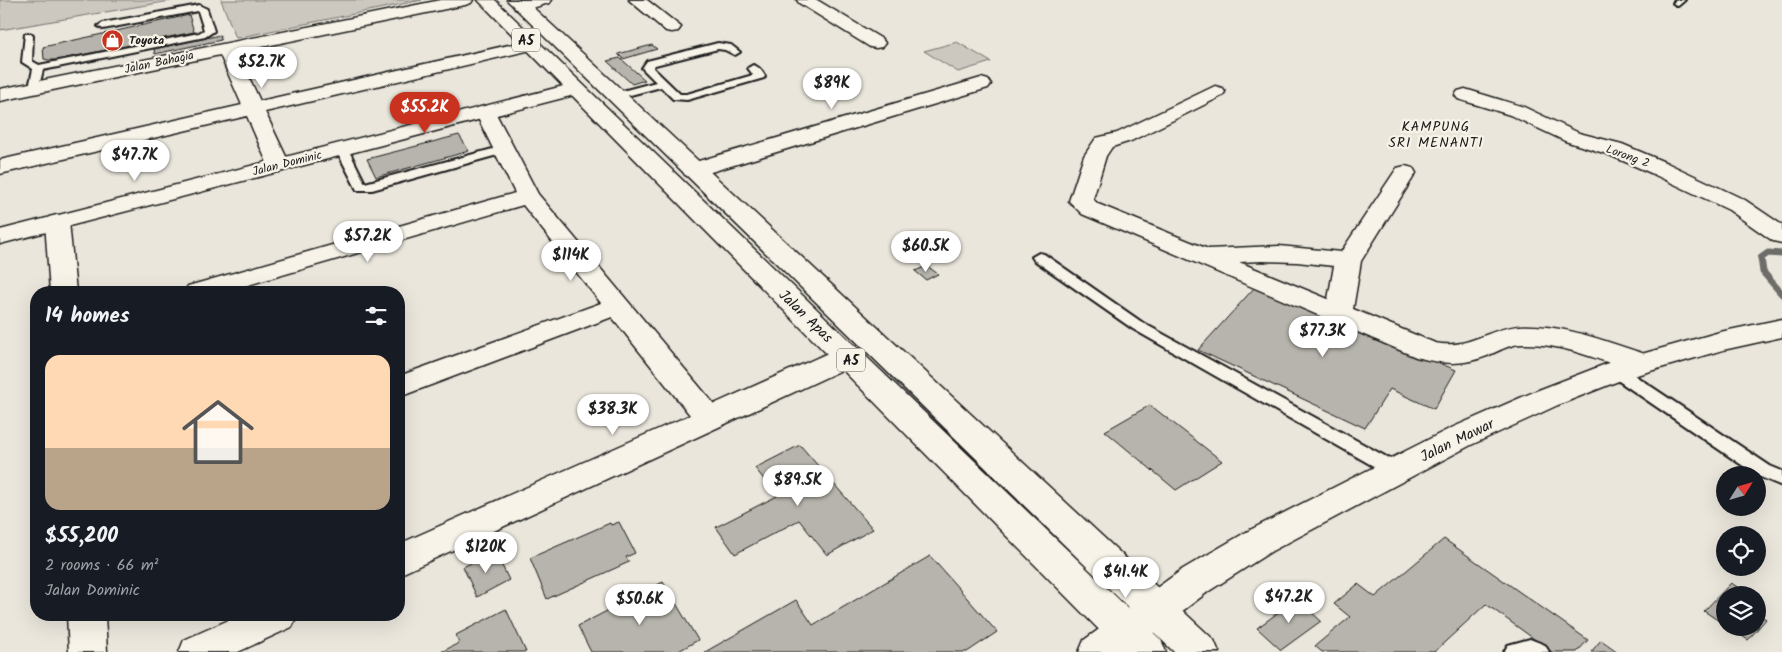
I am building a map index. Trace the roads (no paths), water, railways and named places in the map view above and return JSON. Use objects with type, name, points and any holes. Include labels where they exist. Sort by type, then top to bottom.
[{"type":"main road","name":"Jalan Bahagia","points":[[0,94],[465,0]]},
{"type":"main road","name":"Jalan Apas","points":[[486,0],[531,45],[576,79],[615,96],[1156,610]]},
{"type":"main road","points":[[517,1],[543,0]]},
{"type":"main road","points":[[637,0],[672,27]]},
{"type":"main road","points":[[805,0],[876,43]]},
{"type":"main road","name":"Jalan Apas","points":[[517,1],[576,79],[847,356],[1124,645]]},
{"type":"main road","points":[[0,167],[531,45]]},
{"type":"main road","points":[[226,48],[277,159]]},
{"type":"main road","name":"Jalan Dominic","points":[[0,223],[277,159],[342,149],[485,112],[576,79]]},
{"type":"main road","name":"Jalan Dominic","points":[[0,237],[277,159],[576,79]]},
{"type":"main road","points":[[693,170],[981,84]]},
{"type":"main road","points":[[1215,92],[1124,137],[1104,143],[1095,156],[1081,202],[1090,208],[1206,256],[1339,315],[1426,350],[1443,354],[1462,354],[1506,337],[1542,335],[1561,339],[1628,367]]},
{"type":"main road","name":"Lorong 2","points":[[1464,95],[1517,111],[1589,143],[1614,149],[1660,168],[1737,205],[1781,236]]},
{"type":"main road","points":[[485,112],[528,196],[709,418]]},
{"type":"main road","points":[[1339,315],[1348,261],[1404,173]]},
{"type":"main road","points":[[218,286],[528,196]]},
{"type":"main road","points":[[57,222],[62,286]]},
{"type":"main road","points":[[1206,256],[1275,252],[1326,256],[1348,261]]},
{"type":"main road","points":[[405,385],[617,306]]},
{"type":"main road","name":"Jalan Mawar","points":[[1124,645],[1156,610],[1196,580],[1260,541],[1395,470],[1547,398],[1628,367],[1720,341],[1782,328]]},
{"type":"main road","points":[[405,557],[847,356]]},
{"type":"main road","name":"A5","points":[[1156,610],[1200,652]]},
{"type":"main road","points":[[86,621],[88,652]]},
{"type":"main road","points":[[198,652],[266,621]]},
{"type":"lane","points":[[28,36],[27,62],[38,68],[202,35],[209,31],[202,9],[199,8],[103,26]]},
{"type":"lane","points":[[735,52],[728,47],[718,46],[647,66],[647,68],[677,96],[687,97],[760,76],[760,73],[753,68]]},
{"type":"lane","points":[[34,88],[38,68]]},
{"type":"lane","points":[[615,96],[663,83]]},
{"type":"lane","points":[[342,149],[361,187],[368,187],[504,150]]},
{"type":"lane","points":[[1038,257],[1110,309],[1138,326],[1395,470]]},
{"type":"lane","points":[[1628,367],[1764,471],[1782,480]]},
{"type":"lane","points":[[1515,652],[1530,648],[1538,652]]},
{"type":"waterway","points":[[1782,254],[1768,253],[1761,258],[1763,272],[1782,294]]},
{"type":"place","name":"Toyota","points":[[113,40]]},
{"type":"district","name":"KAMPUNG SRI MENANTI","points":[[1436,134]]}]
